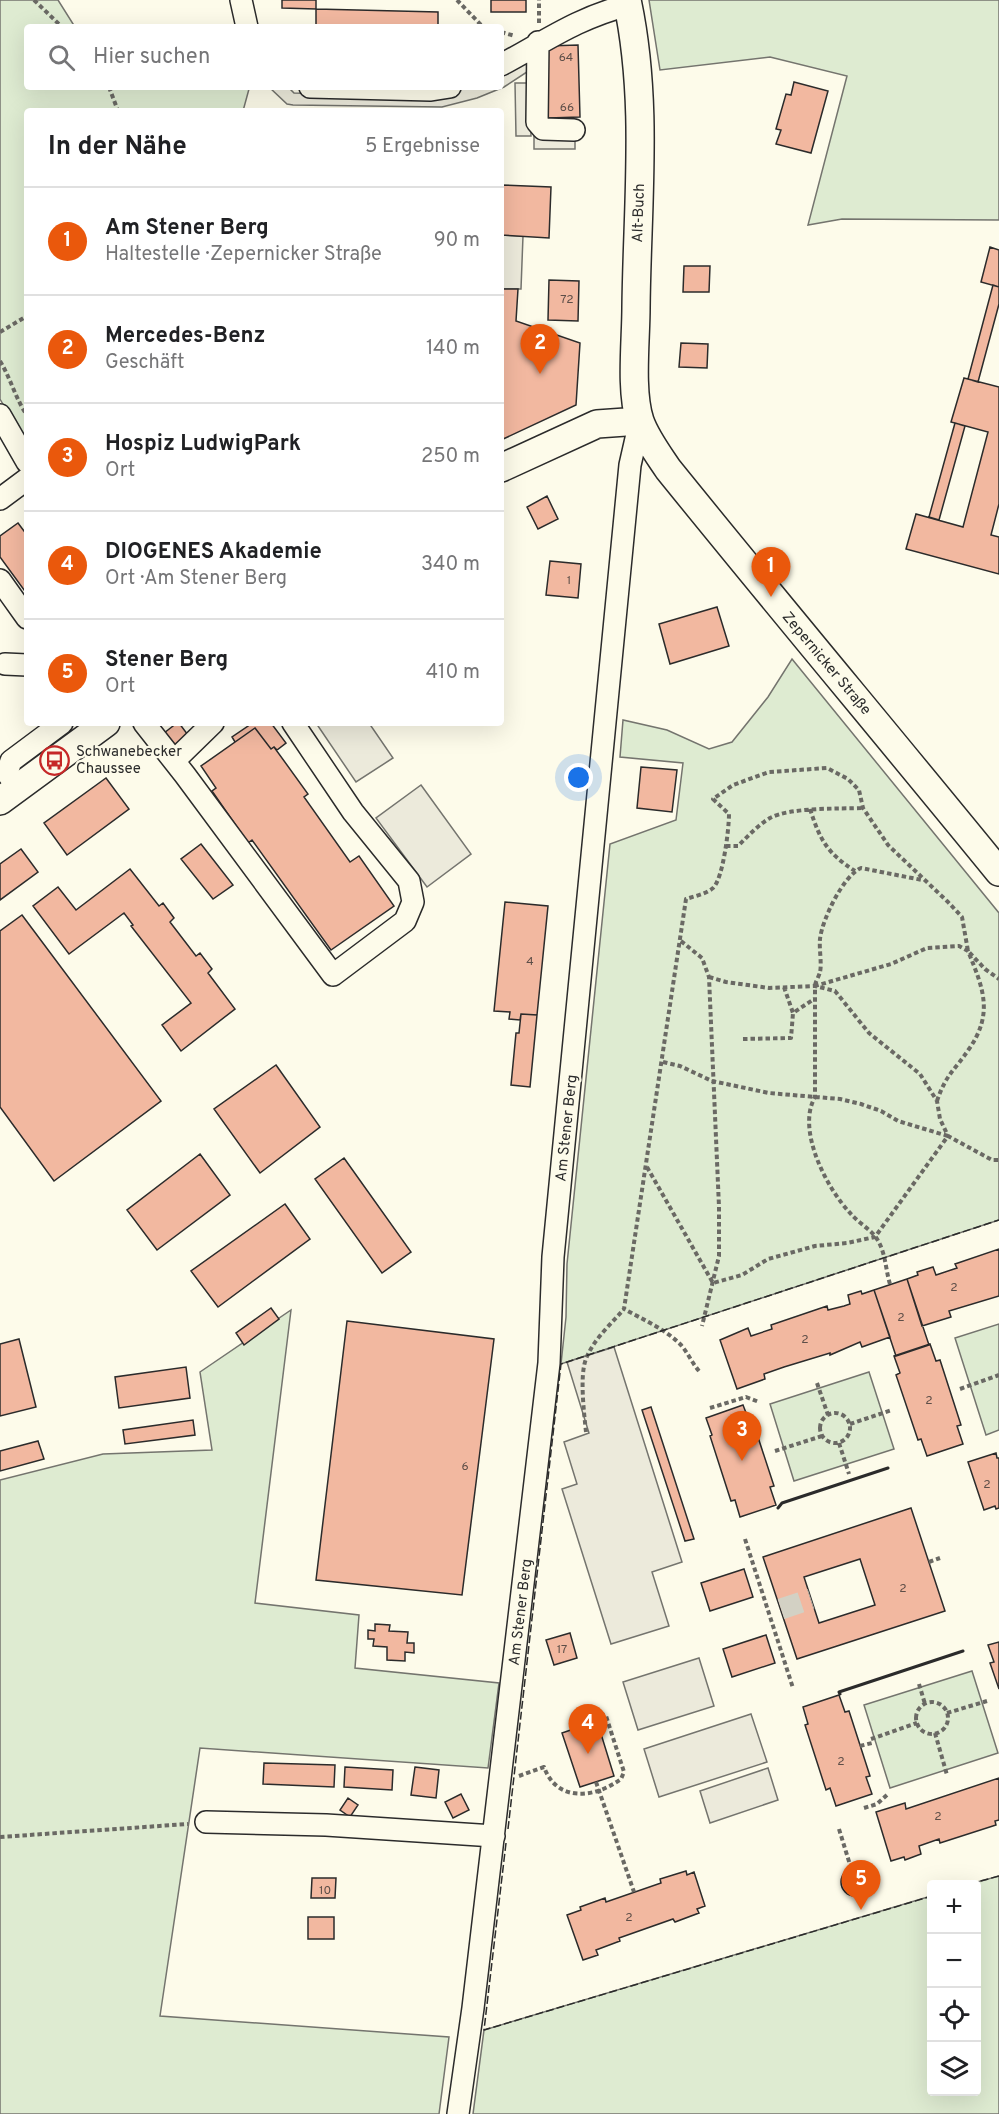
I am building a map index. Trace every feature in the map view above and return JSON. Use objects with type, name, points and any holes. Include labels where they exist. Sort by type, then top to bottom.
[{"type":"main road","name":"Alt-Buch","points":[[627,3],[640,85],[641,107],[635,372],[640,421]]},
{"type":"main road","points":[[504,467],[597,424],[640,421]]},
{"type":"main road","name":"Zepernicker Straße","points":[[640,421],[668,468],[771,597],[842,679],[999,872]]},
{"type":"main road","points":[[9,795],[102,726]]},
{"type":"street","points":[[241,0],[246,24]]},
{"type":"street","name":"Alt-Buch","points":[[504,63],[538,42],[587,18],[627,3]]},
{"type":"street","points":[[538,42],[537,122],[543,129],[574,130]]},
{"type":"street","points":[[0,415],[24,457]]},
{"type":"street","name":"Am Stener Berg","points":[[458,2114],[494,1836],[549,1363],[553,1257],[629,476],[640,421]]},
{"type":"street","points":[[0,499],[24,481]]},
{"type":"street","points":[[0,580],[24,614]]},
{"type":"street","points":[[5,664],[24,665]]},
{"type":"street","points":[[9,795],[7,773],[11,761],[58,726]]},
{"type":"street","points":[[146,726],[333,975],[405,921],[413,902],[409,881],[353,812],[295,726]]},
{"type":"street","points":[[174,761],[210,726]]},
{"type":"street","points":[[206,1822],[326,1825],[494,1836]]},
{"type":"path","points":[[34,0],[59,24]]},
{"type":"path","points":[[457,0],[480,24]]},
{"type":"path","points":[[110,90],[116,108]]},
{"type":"path","points":[[0,332],[24,318]]},
{"type":"path","points":[[0,361],[14,386],[20,406],[24,411]]},
{"type":"path","points":[[586,1432],[583,1395],[585,1362],[596,1341],[624,1309],[686,899],[714,887],[726,846],[729,814],[713,799],[733,785],[769,772],[827,768],[848,778],[859,790],[863,808],[888,845],[962,917],[968,951],[979,978],[984,1006],[982,1026],[969,1050],[944,1082],[938,1101],[940,1119],[948,1136]]},
{"type":"path","points":[[726,846],[738,846],[772,817],[810,809],[863,808]]},
{"type":"path","points":[[810,809],[825,847],[838,860],[855,871]]},
{"type":"path","points":[[890,1284],[884,1266],[885,1258],[875,1237],[851,1215],[832,1192],[820,1169],[812,1143],[808,1108],[814,1097],[814,986],[820,971],[820,936],[826,915],[855,871],[861,868],[924,880]]},
{"type":"path","points":[[681,941],[702,958],[709,977],[719,1256],[702,1326]]},
{"type":"path","points":[[709,977],[726,982],[769,988],[814,986],[891,964],[927,948],[959,946],[968,951],[985,969],[999,979]]},
{"type":"path","points":[[814,986],[835,991],[869,1033],[920,1074],[938,1101]]},
{"type":"path","points":[[743,1039],[790,1038],[793,1013],[784,987]]},
{"type":"path","points":[[793,1013],[814,999]]},
{"type":"path","points":[[663,1062],[680,1066],[712,1081],[769,1093],[840,1099],[861,1104],[881,1111],[898,1121],[948,1136],[992,1160],[999,1160]]},
{"type":"path","points":[[713,1283],[742,1275],[768,1259],[815,1246],[875,1237],[948,1136]]},
{"type":"path","points":[[646,1167],[713,1283]]},
{"type":"path","points":[[624,1309],[681,1344],[699,1371]]},
{"type":"path","points":[[960,1389],[999,1375]]},
{"type":"path","points":[[817,1383],[828,1415]]},
{"type":"path","points":[[710,1408],[746,1397],[759,1402]]},
{"type":"path","points":[[850,1425],[891,1410]]},
{"type":"path","points":[[841,1414],[850,1425],[847,1437],[839,1443],[828,1441],[820,1431],[821,1422],[828,1415],[841,1414]]},
{"type":"path","points":[[775,1451],[822,1436]]},
{"type":"path","points":[[839,1443],[849,1474]]},
{"type":"path","points":[[745,1539],[793,1688]]},
{"type":"path","points":[[929,1562],[940,1558]]},
{"type":"path","points":[[919,1684],[925,1704]]},
{"type":"path","points":[[947,1713],[987,1701]]},
{"type":"path","points":[[930,1702],[941,1705],[947,1713],[948,1718],[944,1728],[935,1733],[926,1732],[917,1723],[918,1710],[925,1704],[930,1702]]},
{"type":"path","points":[[501,1776],[514,1778],[544,1767],[549,1779],[558,1788],[572,1794],[599,1790],[621,1779],[624,1772],[606,1716],[594,1712],[573,1720]]},
{"type":"path","points":[[860,1746],[917,1723]]},
{"type":"path","points":[[935,1733],[947,1775]]},
{"type":"path","points":[[596,1782],[634,1892]]},
{"type":"path","points":[[864,1808],[877,1804],[888,1794]]},
{"type":"path","points":[[0,1837],[206,1822]]},
{"type":"path","points":[[839,1828],[851,1868]]},
{"type":"green space","points":[[0,0],[58,0],[73,24],[24,24],[24,90],[249,90],[244,108],[24,108],[24,441],[0,399]]},
{"type":"green space","points":[[649,0],[999,0],[999,220],[842,219],[808,225],[847,76],[770,57],[660,70]]},
{"type":"green space","points":[[792,659],[999,913],[999,1220],[561,1364],[566,1317],[567,1264],[610,844],[676,820],[683,763],[620,757],[623,720],[667,730],[709,749],[732,742],[768,697]]},
{"type":"green space","points":[[291,1310],[255,1603],[359,1615],[355,1668],[499,1683],[488,1768],[200,1748],[160,2016],[449,2037],[439,2114],[0,2114],[0,1480],[103,1454],[212,1450],[200,1372]]},
{"type":"green space","points":[[999,1324],[999,1430],[986,1435],[955,1338]]},
{"type":"green space","points":[[869,1372],[894,1449],[794,1481],[770,1404]]},
{"type":"green space","points":[[972,1671],[998,1753],[890,1788],[864,1705]]},
{"type":"green space","points":[[999,1876],[999,2114],[473,2114],[484,2030],[927,1897],[927,2096],[981,2096],[981,1881]]},
{"type":"shaded area","points":[[530,54],[530,70],[504,87],[504,69]]},
{"type":"shaded area","points":[[515,83],[530,83],[531,136],[516,136]]},
{"type":"shaded area","points":[[272,90],[291,90],[294,93],[443,94],[457,90],[497,90],[477,98],[442,107],[293,105],[287,104]]},
{"type":"shaded area","points":[[575,133],[575,149],[534,149],[534,135]]},
{"type":"shaded area","points":[[504,235],[523,236],[521,289],[504,289]]},
{"type":"shaded area","points":[[318,726],[371,726],[393,758],[356,782]]},
{"type":"shaded area","points":[[421,785],[471,854],[427,887],[376,818]]},
{"type":"shaded area","points":[[614,1347],[682,1562],[652,1572],[669,1626],[611,1644],[562,1489],[577,1484],[564,1442],[589,1433],[567,1362]]},
{"type":"shaded area","points":[[699,1658],[714,1706],[638,1730],[623,1682]]},
{"type":"shaded area","points":[[751,1714],[767,1762],[659,1797],[644,1749]]},
{"type":"shaded area","points":[[768,1768],[778,1800],[710,1823],[700,1791]]},
{"type":"building","points":[[282,0],[316,0],[316,9],[282,8]]},
{"type":"building","points":[[491,0],[526,0],[526,12],[491,12]]},
{"type":"building","points":[[316,9],[438,12],[438,24],[316,24]]},
{"type":"building","points":[[578,45],[580,117],[548,118],[547,46]]},
{"type":"building","points":[[794,82],[828,91],[811,153],[776,144],[781,130],[776,129],[786,94],[791,95]]},
{"type":"building","points":[[504,185],[551,187],[549,238],[504,235]]},
{"type":"building","points":[[990,247],[999,250],[999,287],[981,282]]},
{"type":"building","points":[[684,266],[710,266],[709,292],[683,292]]},
{"type":"building","points":[[549,280],[579,281],[578,321],[548,320]]},
{"type":"building","points":[[993,285],[999,287],[999,304],[978,382],[968,379]]},
{"type":"building","points":[[504,289],[518,289],[516,321],[580,343],[576,405],[504,439]]},
{"type":"building","points":[[681,343],[708,344],[707,368],[679,367]]},
{"type":"building","points":[[964,378],[999,387],[999,504],[991,535],[999,537],[999,574],[906,549],[916,514],[963,527],[988,432],[951,422]]},
{"type":"building","points":[[955,423],[965,426],[939,520],[929,517]]},
{"type":"building","points":[[547,496],[558,519],[538,529],[527,507]]},
{"type":"building","points":[[18,523],[24,531],[24,590],[0,557],[0,536]]},
{"type":"building","points":[[550,561],[581,564],[578,598],[546,595]]},
{"type":"building","points":[[717,607],[729,646],[670,664],[659,624]]},
{"type":"building","points":[[173,726],[181,726],[188,735],[174,745],[164,733]]},
{"type":"building","points":[[248,726],[273,726],[286,743],[277,750],[274,747],[271,749],[255,728],[235,742],[232,737]]},
{"type":"building","points":[[255,728],[271,749],[274,747],[308,794],[304,797],[350,862],[359,856],[394,906],[331,950],[252,840],[248,843],[212,791],[216,788],[201,766]]},
{"type":"building","points":[[641,767],[677,770],[672,812],[637,808]]},
{"type":"building","points":[[106,778],[129,809],[67,855],[44,823]]},
{"type":"building","points":[[201,844],[233,885],[213,899],[181,859]]},
{"type":"building","points":[[21,849],[38,872],[0,900],[0,864]]},
{"type":"building","points":[[130,869],[159,906],[163,903],[174,918],[170,922],[196,956],[200,953],[212,969],[208,973],[235,1009],[181,1051],[162,1025],[191,1003],[131,926],[133,925],[124,913],[69,954],[33,906],[58,887],[76,910]]},
{"type":"building","points":[[505,902],[548,906],[537,1015],[521,1014],[520,1020],[509,1019],[510,1012],[494,1011]]},
{"type":"building","points":[[22,915],[161,1101],[54,1181],[0,1107],[0,931]]},
{"type":"building","points":[[521,1014],[537,1015],[530,1087],[511,1085],[516,1033],[519,1033]]},
{"type":"building","points":[[276,1065],[320,1127],[260,1173],[214,1109]]},
{"type":"building","points":[[200,1154],[230,1195],[157,1250],[127,1210]]},
{"type":"building","points":[[344,1158],[411,1252],[382,1273],[315,1179]]},
{"type":"building","points":[[285,1204],[310,1239],[218,1307],[191,1271]]},
{"type":"building","points":[[999,1249],[999,1296],[949,1311],[951,1317],[922,1326],[907,1279],[918,1275],[917,1272],[933,1267],[936,1275],[957,1268],[955,1264]]},
{"type":"building","points":[[907,1279],[929,1345],[896,1356],[874,1290]]},
{"type":"building","points":[[874,1290],[890,1337],[862,1347],[860,1342],[830,1355],[830,1353],[784,1367],[764,1374],[765,1379],[737,1389],[720,1340],[748,1328],[751,1336],[772,1329],[771,1325],[827,1306],[828,1310],[844,1306],[850,1304],[848,1295]]},
{"type":"building","points":[[271,1308],[279,1319],[244,1345],[236,1333]]},
{"type":"building","points":[[347,1321],[494,1339],[462,1595],[316,1580]]},
{"type":"building","points":[[19,1339],[36,1407],[0,1416],[0,1344]]},
{"type":"building","points":[[930,1344],[936,1361],[940,1360],[961,1425],[957,1426],[963,1444],[927,1456],[921,1439],[918,1440],[896,1375],[900,1373],[894,1356]]},
{"type":"building","points":[[186,1367],[190,1398],[119,1408],[115,1377]]},
{"type":"building","points":[[743,1405],[750,1423],[753,1422],[774,1486],[770,1487],[776,1505],[740,1517],[735,1500],[731,1501],[706,1418]]},
{"type":"building","points":[[651,1407],[694,1539],[685,1541],[642,1410]]},
{"type":"building","points":[[193,1420],[195,1435],[125,1444],[123,1430]]},
{"type":"building","points":[[38,1441],[44,1459],[0,1471],[0,1451]]},
{"type":"building","points":[[996,1453],[999,1458],[999,1508],[996,1509],[995,1506],[984,1510],[968,1462]]},
{"type":"building","points":[[911,1508],[945,1611],[797,1659],[763,1557]],"holes":[[[860,1559],[875,1605],[819,1623],[804,1577]]]},
{"type":"building","points":[[744,1569],[753,1597],[710,1611],[701,1583]]},
{"type":"building","points":[[375,1624],[390,1625],[389,1631],[408,1632],[407,1643],[414,1643],[414,1653],[405,1652],[405,1661],[387,1660],[387,1647],[373,1646],[374,1639],[368,1639],[368,1630],[375,1631]]},
{"type":"building","points":[[570,1633],[577,1658],[554,1665],[546,1640]]},
{"type":"building","points":[[766,1635],[775,1663],[732,1677],[723,1649]]},
{"type":"building","points":[[999,1642],[999,1689],[990,1663],[994,1662],[988,1645]]},
{"type":"building","points":[[839,1695],[845,1712],[849,1711],[870,1776],[866,1777],[872,1794],[836,1806],[830,1788],[826,1790],[805,1725],[808,1724],[803,1707]]},
{"type":"building","points":[[597,1721],[614,1776],[580,1787],[562,1733]]},
{"type":"building","points":[[264,1763],[335,1765],[334,1787],[263,1784]]},
{"type":"building","points":[[345,1767],[393,1770],[392,1790],[344,1787]]},
{"type":"building","points":[[415,1767],[439,1770],[436,1798],[411,1795]]},
{"type":"building","points":[[999,1778],[999,1820],[995,1821],[996,1825],[940,1843],[939,1839],[919,1846],[921,1854],[905,1860],[904,1857],[891,1861],[876,1812],[905,1803],[906,1809]]},
{"type":"building","points":[[461,1794],[469,1810],[453,1818],[445,1802]]},
{"type":"building","points":[[348,1798],[358,1805],[350,1817],[340,1810]]},
{"type":"building","points":[[855,1868],[865,1872],[869,1882],[865,1892],[855,1896],[845,1892],[841,1882],[845,1872]]},
{"type":"building","points":[[686,1871],[687,1875],[694,1872],[705,1906],[697,1909],[699,1913],[675,1922],[673,1919],[619,1938],[620,1941],[596,1950],[598,1955],[583,1960],[567,1915],[581,1910],[580,1907],[605,1898],[606,1902],[661,1883],[660,1879]]},
{"type":"building","points":[[312,1878],[336,1878],[335,1898],[311,1898]]},
{"type":"building","points":[[308,1917],[334,1917],[334,1939],[308,1939]]},
{"type":"tunnel","points":[[781,1609],[811,1599]]},
{"type":"fence","points":[[508,1829],[561,1364],[999,1220]]},
{"type":"fence","points":[[506,1843],[484,2030],[927,1897]]},
{"type":"fence","points":[[981,1881],[999,1876]]},
{"type":"wall","points":[[778,1508],[782,1503],[888,1468]]},
{"type":"wall","points":[[840,1694],[839,1692],[963,1651]]},
{"type":"place","name":"Mercedes-Benz","points":[[540,374]]},
{"type":"place","name":"Am Stener Berg","points":[[771,597]]},
{"type":"place","name":"Schwanebecker Chaussee","points":[[55,760]]},
{"type":"place","name":"Hospiz LudwigPark","points":[[742,1461]]},
{"type":"place","name":"DIOGENES Akademie","points":[[588,1754]]},
{"type":"place","name":"Stener Berg","points":[[861,1910]]}]
